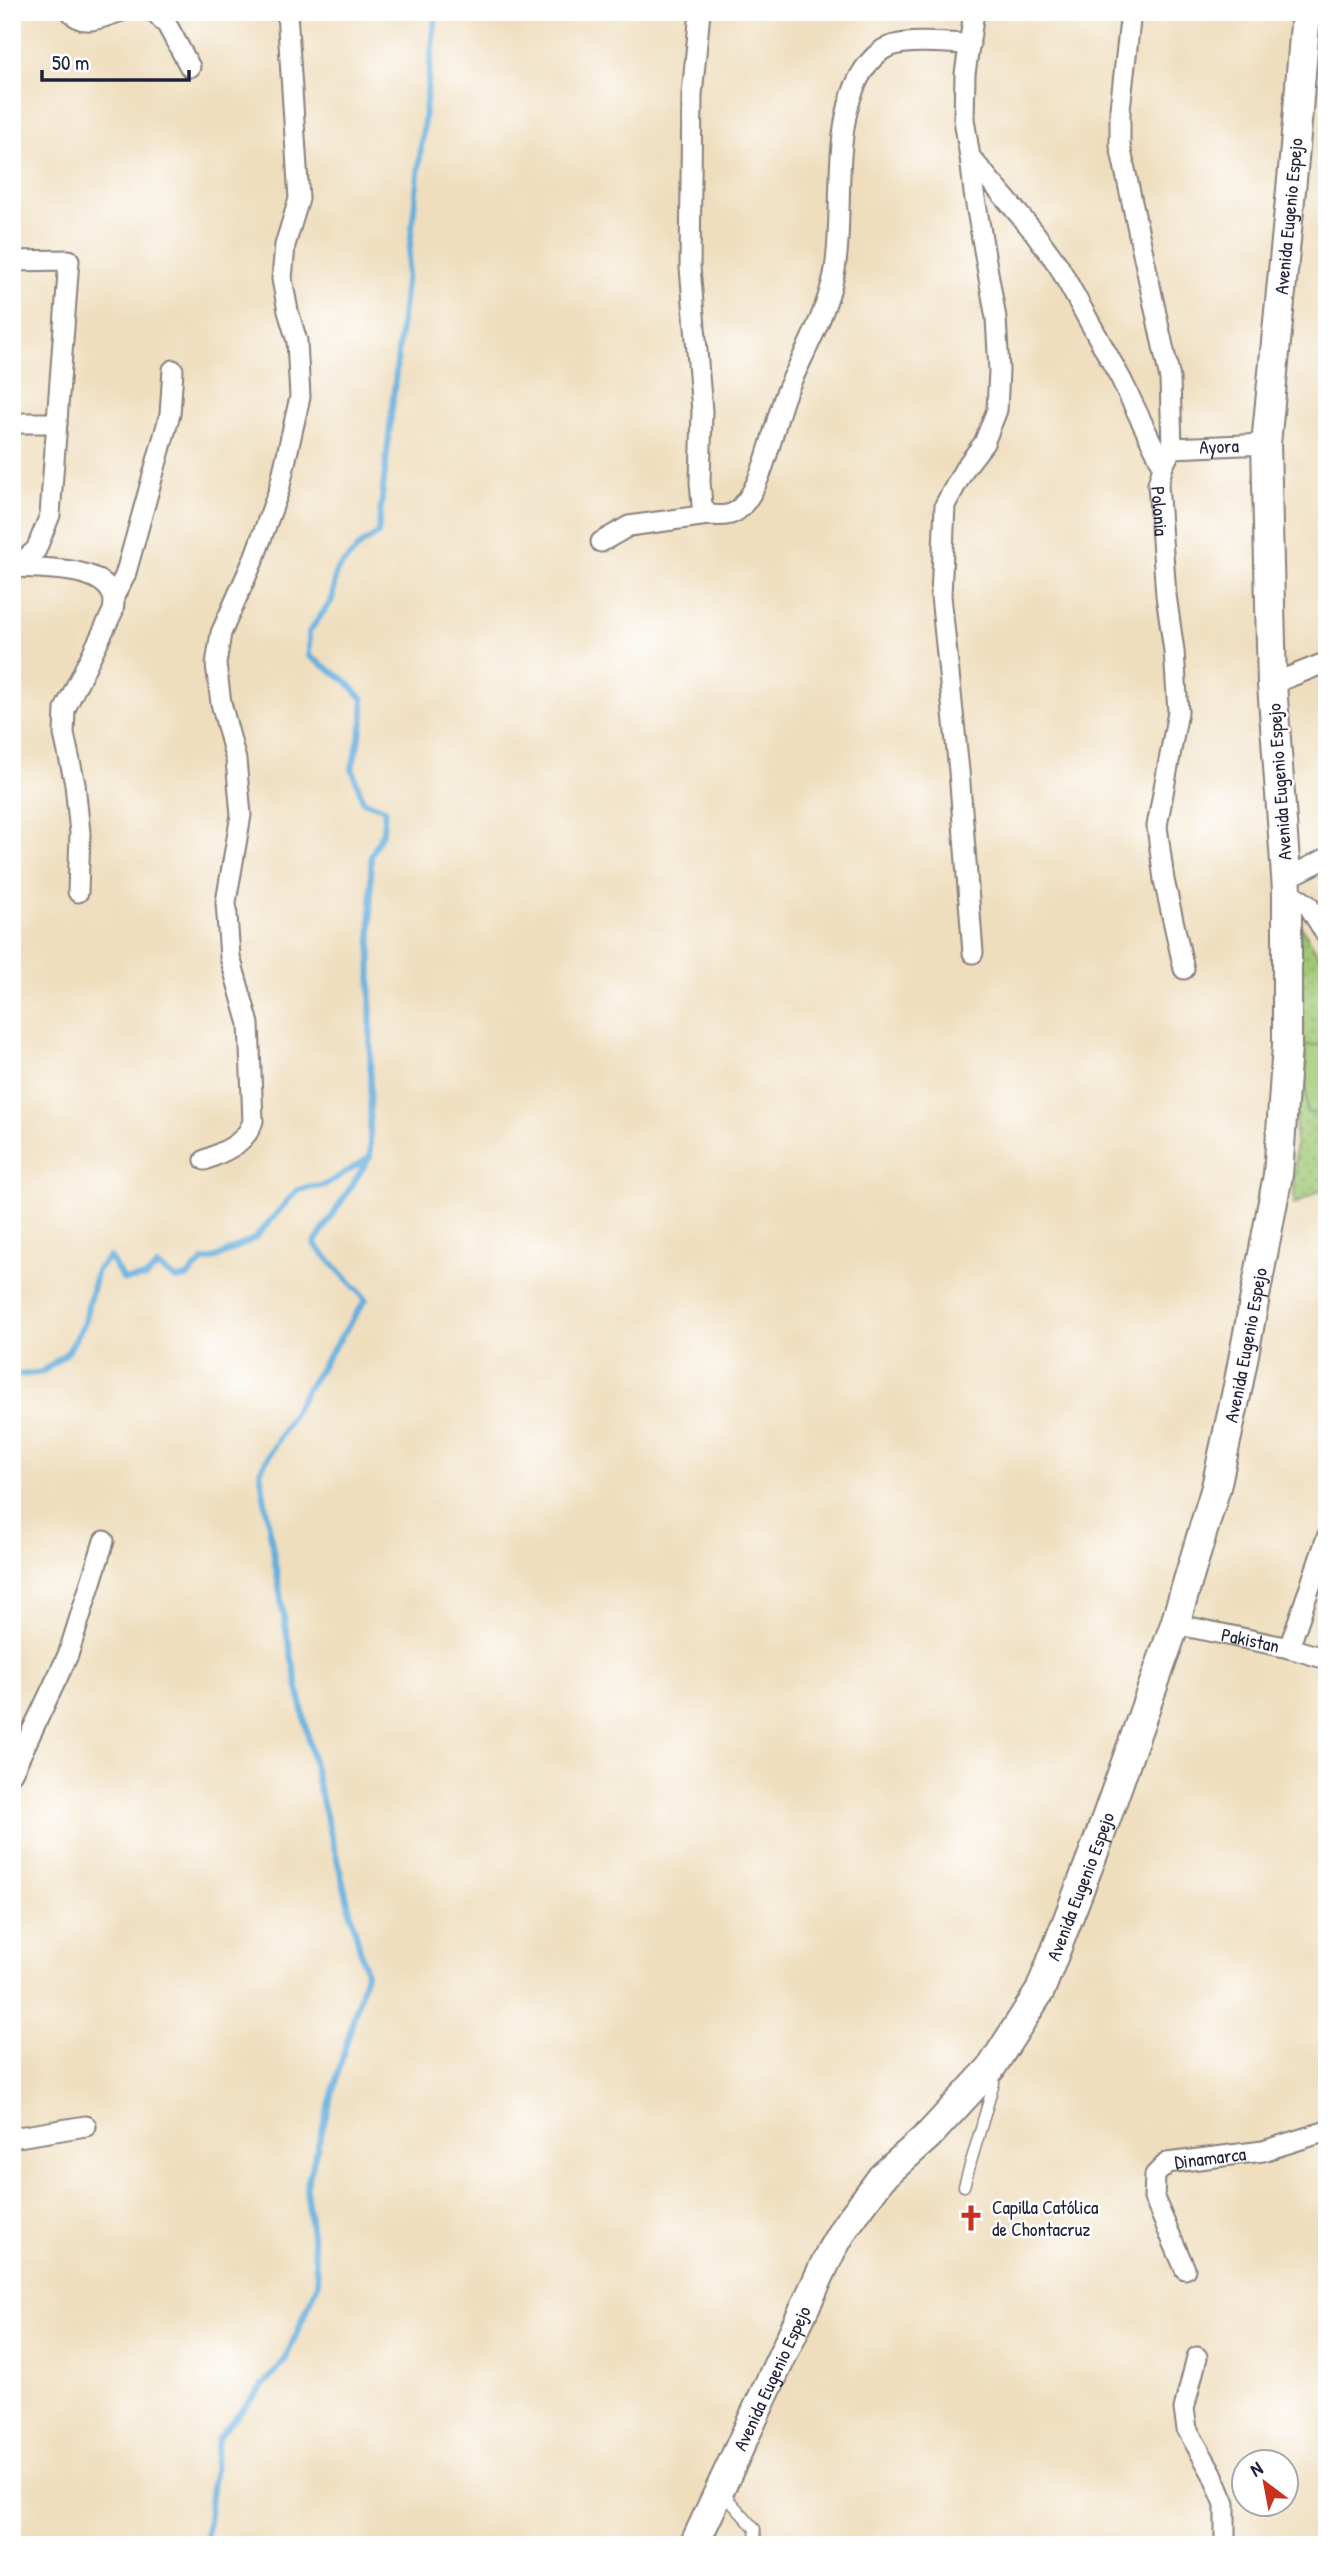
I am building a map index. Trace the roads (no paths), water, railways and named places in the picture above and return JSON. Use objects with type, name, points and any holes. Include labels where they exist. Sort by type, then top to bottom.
[{"type":"main road","name":"Avenida Eugenio Espejo","points":[[694,2545],[831,2250],[845,2227],[882,2177],[929,2135],[990,2068],[1040,1992],[1175,1624],[1216,1486],[1278,1175],[1287,1046],[1286,884],[1272,684],[1266,444],[1306,12]]},
{"type":"street","points":[[71,12],[77,20],[85,22],[119,12]]},
{"type":"street","points":[[155,12],[167,26],[190,67]]},
{"type":"street","points":[[205,1160],[236,1146],[249,1133],[253,1121],[250,1024],[230,957],[226,902],[241,815],[236,760],[220,703],[216,664],[221,633],[253,561],[279,491],[300,397],[297,341],[282,279],[285,245],[299,199],[287,12]]},
{"type":"street","points":[[700,12],[692,95],[690,267],[702,411],[700,482],[702,505],[708,514]]},
{"type":"street","points":[[973,953],[959,771],[941,596],[945,505],[965,468],[984,443],[997,410],[999,370],[996,318],[964,119],[965,74],[974,12]]},
{"type":"street","name":"Polonia","points":[[1130,12],[1120,109],[1120,146],[1170,379],[1167,457],[1158,484],[1178,712],[1157,826],[1164,880],[1184,969]]},
{"type":"street","points":[[601,542],[629,526],[708,514],[726,516],[740,509],[752,494],[786,394],[819,324],[834,275],[840,169],[852,92],[868,65],[881,51],[898,44],[970,44]]},
{"type":"street","points":[[970,157],[1034,232],[1058,265],[1167,457]]},
{"type":"street","points":[[12,261],[69,260],[50,515],[36,550],[15,568]]},
{"type":"street","points":[[78,892],[80,833],[75,784],[64,734],[65,709],[113,611],[114,596],[125,576],[170,414],[173,370]]},
{"type":"street","points":[[12,423],[57,423]]},
{"type":"street","name":"Ayora","points":[[1167,457],[1266,444]]},
{"type":"street","points":[[15,568],[57,569],[86,574],[103,581],[114,596]]},
{"type":"street","points":[[1272,684],[1327,662]]},
{"type":"street","points":[[1327,858],[1286,884],[1308,905],[1327,936]]},
{"type":"street","points":[[1289,1648],[1327,1537]]},
{"type":"street","points":[[12,1773],[68,1655],[104,1541]]},
{"type":"street","name":"Pakistan","points":[[1175,1624],[1289,1648],[1327,1659]]},
{"type":"street","points":[[12,2138],[86,2126]]},
{"type":"street","name":"Dinamarca","points":[[1185,2269],[1154,2198],[1155,2175],[1167,2163],[1263,2151],[1327,2130]]},
{"type":"street","points":[[1197,2357],[1184,2409],[1185,2419],[1187,2429],[1213,2473],[1225,2504],[1226,2545]]},
{"type":"lane","points":[[964,2186],[994,2083],[990,2068]]},
{"type":"lane","points":[[720,2489],[755,2529],[756,2545]]},
{"type":"waterway","points":[[205,2545],[218,2438],[285,2360],[318,2284],[306,2188],[366,1973],[318,1784],[286,1630],[260,1471],[307,1389],[366,1299],[314,1244],[370,1157],[371,856],[383,831],[385,809],[363,801],[352,768],[363,722],[363,699],[346,681],[309,656],[309,632],[332,600],[336,571],[362,544],[378,534],[436,12]]},
{"type":"waterway","points":[[12,1376],[42,1372],[68,1352],[83,1326],[97,1270],[109,1257],[124,1280],[146,1277],[157,1266],[176,1279],[187,1277],[203,1261],[216,1258],[255,1238],[297,1190],[325,1185],[367,1159]]},
{"type":"place","name":"Capilla Católica de Chontacruz","points":[[971,2218]]}]
